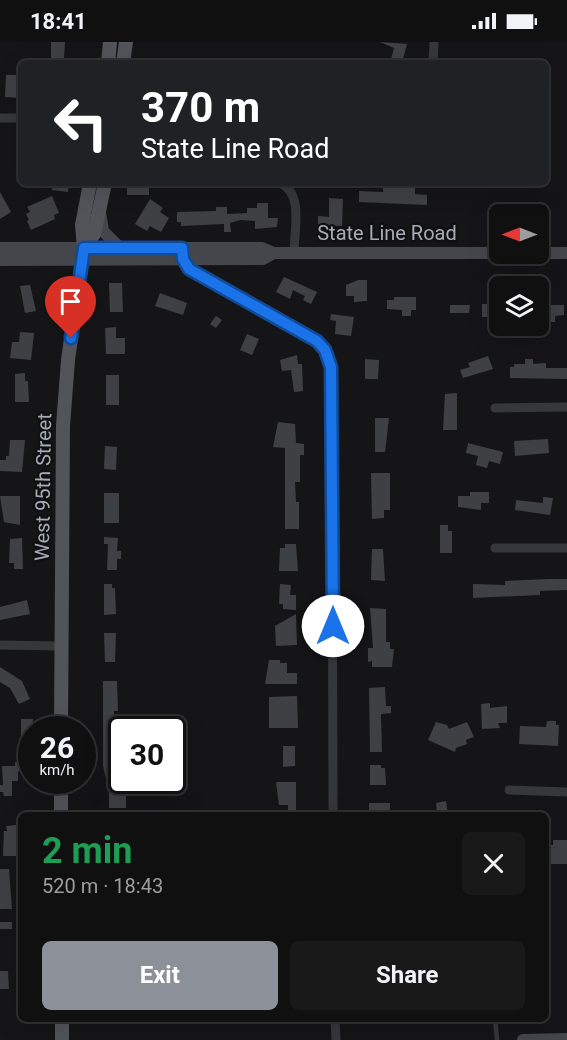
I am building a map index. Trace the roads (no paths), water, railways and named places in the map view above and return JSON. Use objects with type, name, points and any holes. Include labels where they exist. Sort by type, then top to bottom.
[{"type":"main road","points":[[108,60],[110,42]]},
{"type":"main road","points":[[123,60],[126,42]]},
{"type":"main road","points":[[83,254],[82,225],[89,186]]},
{"type":"main road","points":[[83,254],[94,234],[104,186]]},
{"type":"main road","points":[[99,208],[104,231],[120,248]]},
{"type":"main road","name":"State Line Road","points":[[0,248],[83,254],[120,248],[263,259],[274,253],[489,253]]},
{"type":"main road","name":"State Line Road","points":[[0,260],[83,254],[183,253]]},
{"type":"main road","points":[[549,253],[567,253]]},
{"type":"main road","name":"West 95th Street","points":[[61,716],[63,426],[83,254]]},
{"type":"main road","points":[[61,794],[61,812]]},
{"type":"main road","points":[[62,1022],[62,1040]]},
{"type":"main road","points":[[523,1040],[567,1039]]},
{"type":"street","points":[[433,60],[434,42]]},
{"type":"street","points":[[0,118],[18,118]]},
{"type":"street","points":[[283,186],[292,194],[297,214],[297,253]]},
{"type":"street","points":[[183,253],[189,269],[308,334],[325,350],[330,359],[333,812]]},
{"type":"street","points":[[495,408],[567,407]]},
{"type":"street","points":[[495,548],[567,548]]},
{"type":"street","points":[[0,645],[60,645]]},
{"type":"street","points":[[509,790],[567,792]]},
{"type":"street","points":[[335,1022],[336,1040]]},
{"type":"lane","points":[[495,1022],[497,1040]]}]
